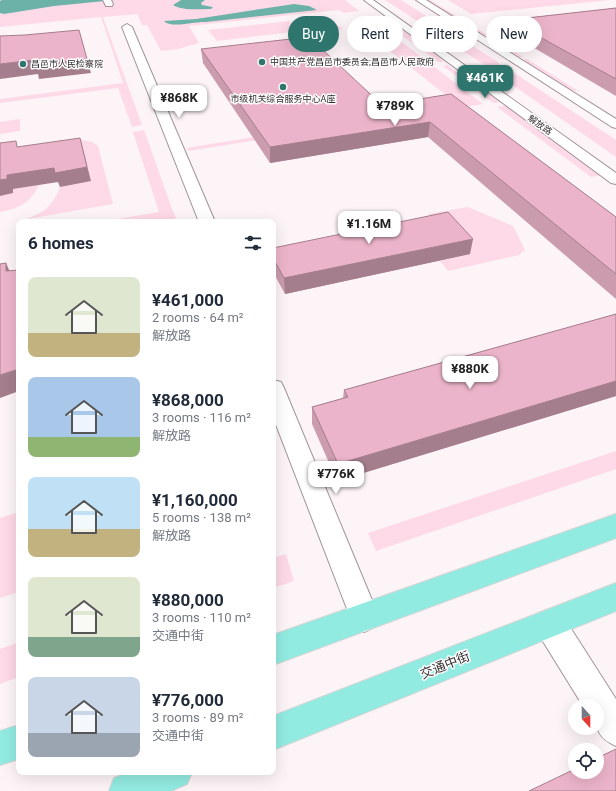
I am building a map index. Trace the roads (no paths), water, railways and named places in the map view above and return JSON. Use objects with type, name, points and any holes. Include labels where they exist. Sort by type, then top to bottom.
[{"type":"main road","points":[[276,649],[616,526]]},
{"type":"main road","name":"交通中街","points":[[276,732],[616,597]]},
{"type":"main road","points":[[0,748],[16,743]]},
{"type":"main road","points":[[127,791],[167,775]]},
{"type":"street","name":"解放路","points":[[368,0],[616,180]]},
{"type":"street","points":[[420,0],[616,124]]},
{"type":"street","points":[[127,27],[206,219]]},
{"type":"street","points":[[276,396],[364,617]]},
{"type":"street","points":[[550,624],[616,729]]},
{"type":"place","name":"中国共产党昌邑市委员会;昌邑市人民政府","points":[[262,62]]},
{"type":"place","name":"昌邑市人民检察院","points":[[23,64]]},
{"type":"place","name":"市级机关综合服务中心A座","points":[[283,87]]}]
